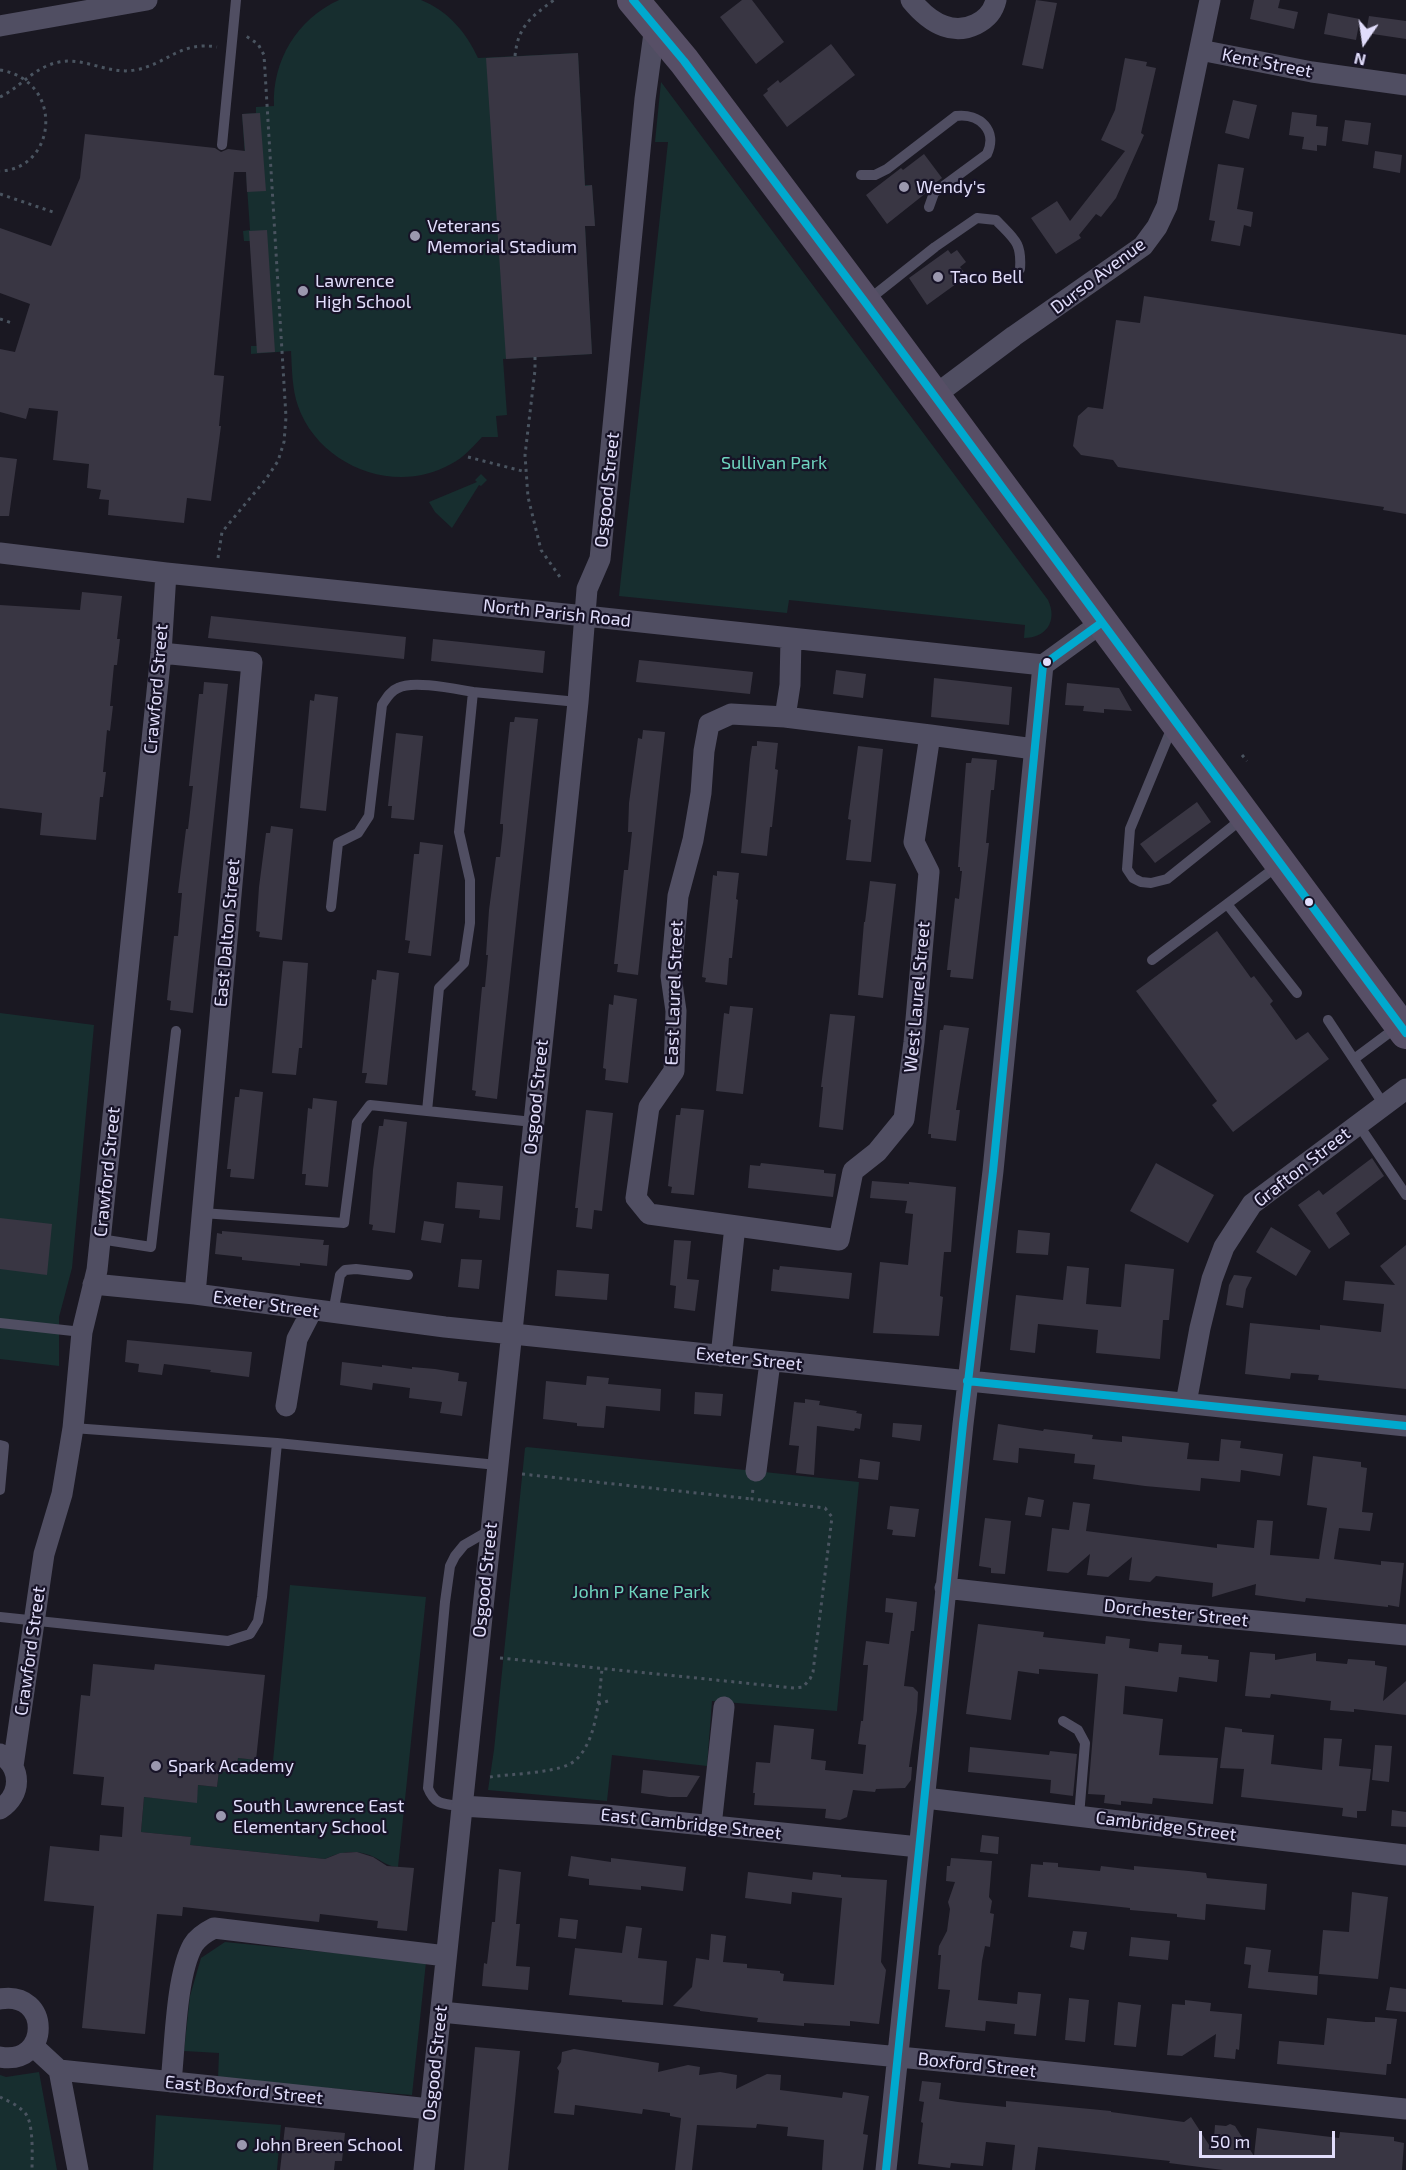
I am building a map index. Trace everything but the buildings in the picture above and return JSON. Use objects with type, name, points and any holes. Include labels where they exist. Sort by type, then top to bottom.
[{"type":"main road","points":[[633,0],[684,61],[865,302],[1403,1029]]},
{"type":"street","points":[[0,26],[39,10],[147,0]]},
{"type":"street","points":[[911,0],[929,18],[945,27],[964,28],[980,24],[995,5],[996,0]]},
{"type":"street","name":"Durso Avenue","points":[[934,396],[1014,336],[1143,246],[1157,227],[1167,206],[1210,0]]},
{"type":"street","name":"Osgood Street","points":[[424,2170],[578,702],[587,589],[600,560],[645,99],[655,26]]},
{"type":"street","name":"Kent Street","points":[[1200,50],[1312,72],[1406,85]]},
{"type":"street","name":"North Parish Road","points":[[0,553],[166,573],[1043,665]]},
{"type":"street","name":"Crawford Street","points":[[0,1809],[11,1799],[17,1783],[7,1760],[35,1621],[44,1554],[62,1494],[73,1428],[82,1332],[100,1239],[160,653],[166,573]]},
{"type":"street","points":[[886,2170],[945,1587],[993,1171],[1043,665],[1101,622]]},
{"type":"street","points":[[791,638],[790,685],[785,717],[1034,749]]},
{"type":"street","name":"East Dalton Street","points":[[160,653],[252,662],[195,1294]]},
{"type":"street","name":"East Laurel Street","points":[[735,1226],[649,1214],[636,1198],[649,1107],[674,1071],[676,1011],[671,976],[678,896],[693,840],[709,724],[731,714],[785,717]]},
{"type":"street","name":"West Laurel Street","points":[[735,1226],[839,1240],[853,1171],[877,1152],[904,1119],[914,1042],[928,872],[914,842],[930,735]]},
{"type":"street","name":"Grafton Street","points":[[1186,1403],[1200,1328],[1212,1280],[1224,1247],[1252,1204],[1406,1089]]},
{"type":"street","points":[[721,1356],[735,1226]]},
{"type":"street","name":"Exeter Street","points":[[93,1284],[195,1294],[510,1334],[1406,1426]]},
{"type":"street","points":[[286,1406],[297,1339],[312,1310]]},
{"type":"street","points":[[756,1472],[770,1362]]},
{"type":"street","name":"Dorchester Street","points":[[945,1587],[1150,1611],[1406,1635]]},
{"type":"street","points":[[711,1826],[724,1707]]},
{"type":"street","name":"Cambridge Street","points":[[925,1798],[1406,1855]]},
{"type":"street","name":"East Cambridge Street","points":[[462,1806],[606,1815],[919,1847]]},
{"type":"street","points":[[171,2082],[183,1972],[193,1944],[202,1934],[214,1928],[447,1956]]},
{"type":"street","points":[[0,1999],[18,1999],[33,2010],[39,2026],[33,2046],[22,2056],[0,2057]]},
{"type":"street","name":"Boxford Street","points":[[441,2012],[1406,2109]]},
{"type":"street","points":[[33,2046],[59,2070],[78,2170]]},
{"type":"street","name":"East Boxford Street","points":[[59,2070],[430,2109]]},
{"type":"lane","points":[[222,145],[236,0]]},
{"type":"lane","points":[[861,174],[875,175],[887,169],[956,116],[969,114],[979,120],[989,132],[992,144],[987,154],[934,194],[929,207]]},
{"type":"lane","points":[[865,302],[935,247],[977,218],[996,220],[1011,236],[1021,251],[1020,269]]},
{"type":"lane","points":[[331,907],[338,843],[358,833],[369,816],[382,705],[389,694],[399,687],[426,685],[578,702]]},
{"type":"lane","points":[[427,1111],[439,988],[464,963],[470,923],[470,880],[459,832],[473,692]]},
{"type":"lane","points":[[1174,722],[1130,829],[1127,869],[1133,878],[1151,883],[1167,879],[1244,817]]},
{"type":"lane","points":[[1152,960],[1280,864]]},
{"type":"lane","points":[[1227,904],[1297,993]]},
{"type":"lane","points":[[1328,1020],[1384,1105]]},
{"type":"lane","points":[[1354,1059],[1403,1029]]},
{"type":"lane","points":[[100,1239],[151,1246],[176,1031]]},
{"type":"lane","points":[[202,1214],[344,1223],[357,1122],[370,1105],[533,1122]]},
{"type":"lane","points":[[1358,1124],[1406,1194]]},
{"type":"lane","points":[[333,1313],[340,1275],[345,1270],[356,1269],[408,1275]]},
{"type":"lane","points":[[0,1323],[82,1332]]},
{"type":"lane","points":[[73,1428],[277,1443],[497,1465]]},
{"type":"lane","points":[[0,1617],[228,1641],[250,1634],[258,1621],[262,1597],[277,1443]]},
{"type":"lane","points":[[0,1445],[4,1446],[0,1490]]},
{"type":"lane","points":[[462,1806],[439,1803],[432,1798],[428,1788],[445,1602],[450,1566],[454,1556],[464,1545],[490,1530]]},
{"type":"lane","points":[[1063,1721],[1078,1730],[1085,1743],[1079,1816]]},
{"type":"path","points":[[515,56],[516,43],[527,21],[554,0]]},
{"type":"path","points":[[218,558],[222,532],[266,479],[278,460],[284,442],[286,417],[264,55],[258,44],[232,32]]},
{"type":"path","points":[[0,97],[42,68],[60,62],[82,62],[122,71],[136,70],[193,46],[207,45],[231,49]]},
{"type":"path","points":[[0,70],[10,71],[26,79],[39,92],[46,110],[45,130],[38,148],[27,161],[9,171],[0,171]]},
{"type":"path","points":[[0,194],[56,213]]},
{"type":"path","points":[[0,320],[12,323]]},
{"type":"path","points":[[535,357],[525,456],[528,497],[541,550],[560,577]]},
{"type":"path","points":[[468,457],[526,472]]},
{"type":"path","points":[[1242,755],[1247,761]]},
{"type":"path","points":[[752,1499],[756,1472]]},
{"type":"path","points":[[500,1658],[794,1688],[803,1687],[813,1672],[832,1517],[825,1508],[522,1474]]},
{"type":"path","points":[[490,1777],[549,1770],[568,1765],[582,1755],[589,1741],[602,1669]]},
{"type":"path","points":[[597,1704],[608,1701]]},
{"type":"path","points":[[0,2097],[26,2114],[30,2131],[32,2170]]},
{"type":"green space","name":"Veterans Memorial Stadium","points":[[339,0],[421,0],[440,10],[455,23],[478,58],[578,53],[585,185],[592,185],[595,226],[585,226],[592,354],[503,359],[507,415],[496,416],[498,437],[482,437],[460,459],[451,464],[429,473],[406,477],[384,476],[361,469],[341,459],[323,445],[308,427],[298,406],[293,386],[291,351],[251,354],[251,346],[257,346],[250,241],[244,241],[243,231],[250,230],[242,114],[256,113],[256,107],[274,106],[277,73],[290,43],[311,18]]},
{"type":"green space","name":"Sullivan Park","points":[[661,82],[1048,600],[1052,615],[1044,632],[1024,638],[1025,625],[789,600],[787,613],[619,596],[668,142],[655,142]]},
{"type":"green space","points":[[481,474],[487,480],[481,486],[479,485],[452,528],[435,512],[429,502],[477,482],[475,480]]},
{"type":"green space","points":[[0,1013],[94,1025],[72,1268],[59,1317],[59,1366],[0,1359]]},
{"type":"green space","name":"John P Kane Park","points":[[525,1448],[859,1482],[837,1711],[712,1701],[707,1766],[612,1755],[607,1801],[488,1790]]},
{"type":"green space","points":[[290,1585],[426,1597],[398,1867],[357,1852],[337,1854],[325,1859],[190,1845],[190,1837],[141,1832],[144,1797],[196,1802],[198,1785],[217,1787],[219,1771],[236,1773],[238,1758],[273,1761]]},
{"type":"green space","points":[[225,1942],[426,1962],[412,2095],[218,2079],[219,2053],[184,2051],[190,1996],[201,1958]]},
{"type":"green space","points":[[39,2072],[57,2170],[0,2170],[0,2075],[6,2077]]},
{"type":"green space","points":[[156,2115],[281,2125],[277,2170],[153,2170]]},
{"type":"transit line","points":[[633,0],[684,61],[865,302],[1406,1033]]},
{"type":"transit line","points":[[886,2170],[963,1424],[993,1171],[1043,665],[1101,623]]},
{"type":"transit line","points":[[967,1381],[1406,1426]]},
{"type":"place","name":"Wendy's","points":[[904,187]]},
{"type":"place","name":"Veterans Memorial Stadium","points":[[415,236]]},
{"type":"place","name":"Taco Bell","points":[[938,277]]},
{"type":"place","name":"Lawrence High School","points":[[303,291]]},
{"type":"place","name":"Spark Academy","points":[[156,1766]]},
{"type":"place","name":"South Lawrence East Elementary School","points":[[221,1816]]},
{"type":"place","name":"John Breen School","points":[[242,2145]]}]
